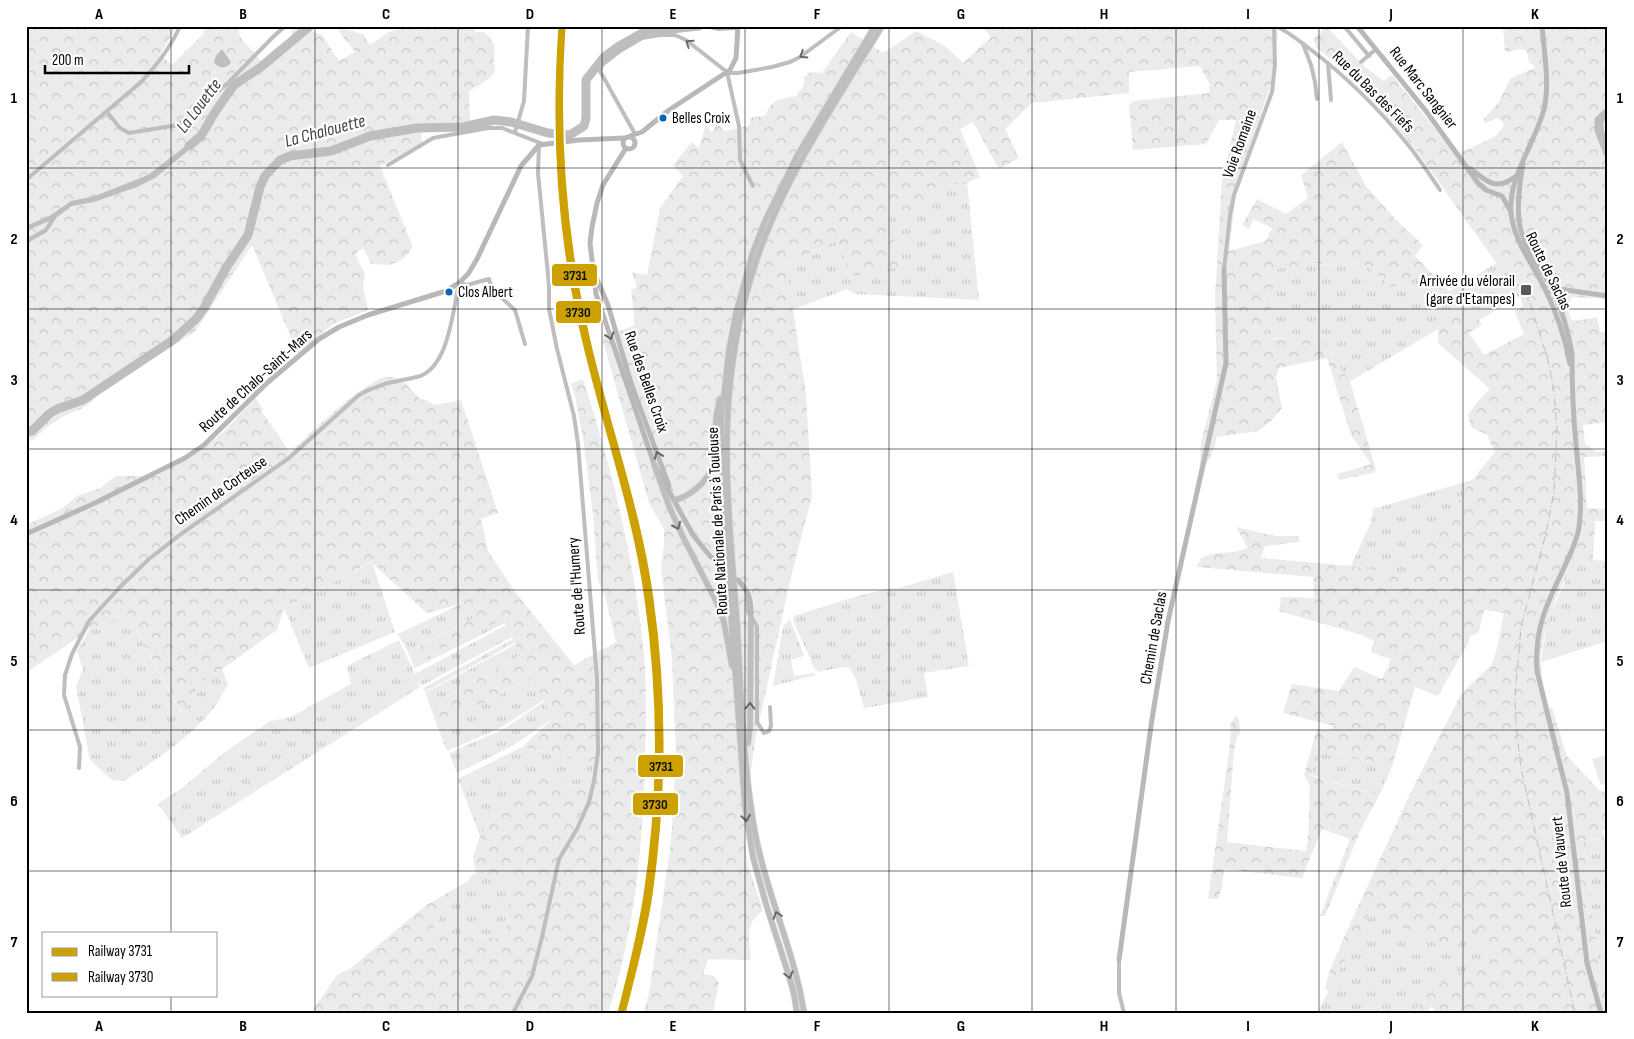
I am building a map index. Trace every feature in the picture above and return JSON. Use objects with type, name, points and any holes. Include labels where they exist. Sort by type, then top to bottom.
[{"type":"main road","name":"Route Nationale de Paris à Toulouse","points":[[797,1013],[794,994],[766,904],[751,847],[743,787],[721,421],[724,385],[736,313],[748,268],[765,221],[797,156],[875,26]]},
{"type":"main road","name":"Route Nationale de Paris à Toulouse","points":[[804,1013],[798,979],[773,902],[758,844],[751,806],[727,458],[729,395],[734,349],[747,293],[756,262],[785,190],[811,143],[882,26]]},
{"type":"main road","name":"Rue Marc Sangnier","points":[[1358,26],[1426,111],[1478,183],[1486,190],[1502,196]]},
{"type":"main road","points":[[1523,163],[1545,107],[1546,89],[1542,26]]},
{"type":"main road","points":[[628,140],[732,67],[736,58],[739,27]]},
{"type":"main road","points":[[541,145],[579,140],[635,141],[642,132]]},
{"type":"main road","name":"Rue des Belles Croix","points":[[628,140],[630,149],[634,147],[635,141]]},
{"type":"main road","name":"Rue des Belles Croix","points":[[628,140],[611,170],[597,203],[590,242],[593,272],[596,294],[654,464],[675,500]]},
{"type":"main road","name":"Route de Chalo-Saint-Mars","points":[[26,534],[41,529],[104,499],[185,458],[204,445],[267,383],[319,339],[339,327],[368,315],[446,291],[459,283],[468,274],[477,259],[521,166],[541,145]]},
{"type":"main road","name":"Route de Saclas","points":[[1523,163],[1516,176],[1511,214],[1519,243],[1545,289],[1561,328],[1572,375]]},
{"type":"main road","name":"Route de Saclas","points":[[1523,163],[1518,193],[1519,222],[1534,258],[1553,291],[1570,339],[1576,445],[1581,491],[1580,518],[1575,541],[1545,608],[1537,636],[1537,671],[1545,708]]},
{"type":"main road","name":"Rue Marc Sangnier","points":[[1468,167],[1489,182],[1495,184],[1506,183]]},
{"type":"main road","points":[[1516,176],[1506,183],[1515,193],[1515,212],[1519,222]]},
{"type":"main road","points":[[1511,214],[1502,196],[1519,186]]},
{"type":"main road","name":"Chemin de Saclas","points":[[1119,960],[1152,719],[1168,621],[1226,363],[1224,270]]},
{"type":"main road","name":"Rue des Belles Croix","points":[[593,272],[608,304],[631,383],[675,500]]},
{"type":"main road","points":[[1545,289],[1553,291],[1559,289],[1608,296]]},
{"type":"main road","points":[[596,294],[602,291]]},
{"type":"main road","points":[[720,564],[700,544],[675,500],[684,497],[699,486],[712,469],[716,414],[724,385]]},
{"type":"main road","points":[[654,464],[682,537],[717,603],[724,622],[730,658],[735,674]]},
{"type":"main road","points":[[738,580],[746,588],[751,599],[752,619],[750,727],[746,755]]},
{"type":"main road","name":"Route de Vauvert","points":[[1545,708],[1566,788],[1587,963],[1601,1013]]},
{"type":"street","points":[[26,180],[107,112],[154,68],[176,36],[180,26]]},
{"type":"street","points":[[107,112],[120,128],[129,133],[178,125],[228,83],[285,26]]},
{"type":"street","points":[[515,132],[524,101],[528,26]]},
{"type":"street","points":[[706,26],[718,29],[739,27]]},
{"type":"street","points":[[628,140],[600,71],[602,65],[620,51],[642,38],[674,35],[686,40],[727,72],[738,74],[790,62],[842,26]]},
{"type":"street","name":"Rue du Bas des Fiefs","points":[[1275,26],[1282,28],[1328,63],[1358,91],[1409,147],[1440,190]]},
{"type":"street","name":"Voie Romaine","points":[[1224,270],[1234,195],[1272,92],[1275,65],[1275,26]]},
{"type":"street","points":[[1344,26],[1369,56]]},
{"type":"street","points":[[1302,43],[1312,65],[1317,99]]},
{"type":"street","points":[[1361,62],[1376,48]]},
{"type":"street","points":[[1328,63],[1331,100]]},
{"type":"street","points":[[727,72],[739,122],[740,160],[754,186]]},
{"type":"street","points":[[388,164],[433,138],[488,128],[502,128],[515,132],[541,145]]},
{"type":"street","name":"Route de l'Humery","points":[[513,1013],[532,976],[559,859],[577,829],[589,802],[598,752],[597,679],[578,444],[574,416],[557,350],[549,309],[550,285],[539,182],[541,145]]},
{"type":"street","points":[[459,283],[467,285],[489,279],[492,289],[515,310],[525,344]]},
{"type":"street","name":"Chemin de Corteuse","points":[[80,768],[80,747],[64,695],[65,682],[72,654],[89,621],[118,588],[149,559],[181,534],[289,458],[359,395],[387,382],[420,376],[430,370],[442,352],[459,283]]},
{"type":"street","points":[[752,619],[757,626],[757,722],[764,733],[769,731],[771,726],[770,706]]},
{"type":"street","name":"Chemin de Saclas","points":[[1119,960],[1119,993],[1124,1013]]},
{"type":"green space","points":[[26,26],[174,26],[176,27],[160,55],[172,65],[204,33],[203,26],[242,26],[238,31],[241,38],[261,61],[291,37],[292,28],[309,29],[322,35],[339,61],[355,52],[342,36],[338,26],[343,26],[345,29],[363,34],[370,45],[389,32],[410,26],[474,26],[475,32],[484,32],[492,41],[495,70],[487,80],[469,91],[470,128],[421,131],[422,143],[380,166],[412,245],[409,252],[403,258],[387,265],[371,264],[364,249],[358,251],[356,254],[365,273],[363,289],[368,310],[328,328],[298,354],[252,245],[195,332],[136,368],[93,397],[94,400],[83,408],[64,416],[26,443]]},
{"type":"green space","points":[[982,26],[1274,26],[1278,33],[1272,81],[1237,184],[1229,251],[1266,241],[1272,228],[1253,219],[1249,229],[1242,225],[1257,199],[1286,214],[1308,198],[1301,175],[1342,142],[1366,186],[1396,220],[1423,245],[1415,256],[1449,291],[1449,295],[1445,297],[1440,294],[1442,292],[1415,274],[1392,288],[1367,266],[1342,257],[1339,266],[1315,263],[1275,269],[1267,340],[1311,338],[1323,341],[1332,347],[1332,356],[1350,382],[1376,469],[1373,473],[1339,480],[1337,474],[1371,464],[1351,435],[1327,358],[1279,368],[1276,377],[1282,408],[1271,421],[1258,431],[1217,437],[1212,454],[1199,477],[1201,443],[1217,380],[1215,298],[1222,180],[1236,120],[1219,120],[1206,144],[1133,150],[1129,106],[1133,101],[1209,93],[1210,85],[1200,66],[1129,72],[1129,93],[1032,103],[1005,129],[1019,158],[999,169],[973,122],[960,129],[980,177],[969,182],[947,185],[909,211],[891,210],[890,223],[902,266],[854,277],[847,265],[838,240],[786,264],[806,394],[812,496],[790,581],[755,741],[744,824],[745,847],[749,868],[763,911],[757,916],[750,927],[751,960],[708,959],[703,974],[714,976],[719,983],[713,1013],[643,1013],[649,994],[671,842],[676,756],[672,660],[661,567],[664,529],[649,503],[602,338],[635,325],[631,290],[637,287],[632,272],[647,275],[660,208],[683,176],[673,165],[692,142],[699,148],[706,124],[711,132],[715,130],[711,121],[716,117],[723,131],[749,126],[750,118],[766,115],[773,103],[796,96],[804,85],[804,77],[811,72],[822,73],[851,32],[883,53],[916,31],[945,46],[963,63],[991,37]]},
{"type":"green space","points":[[1324,26],[1364,66],[1384,81],[1392,75],[1456,155],[1496,136],[1504,126],[1503,122],[1497,118],[1486,123],[1484,119],[1498,103],[1510,79],[1536,67],[1529,62],[1527,51],[1523,49],[1505,52],[1503,26],[1608,26],[1608,299],[1572,297],[1567,308],[1571,319],[1576,321],[1597,317],[1600,332],[1608,332],[1608,422],[1583,425],[1585,444],[1597,452],[1608,450],[1608,456],[1584,457],[1587,508],[1608,509],[1608,521],[1595,521],[1593,560],[1608,561],[1608,604],[1603,568],[1589,563],[1577,567],[1566,579],[1557,595],[1545,633],[1541,662],[1542,680],[1549,708],[1552,708],[1567,756],[1599,790],[1608,793],[1608,828],[1602,831],[1608,852],[1608,878],[1605,867],[1607,862],[1599,838],[1583,842],[1600,970],[1608,992],[1608,1013],[1435,1013],[1432,1006],[1426,1013],[1413,1013],[1429,991],[1460,971],[1467,976],[1477,972],[1482,967],[1487,967],[1486,949],[1475,926],[1450,950],[1409,932],[1372,909],[1329,991],[1325,988],[1330,970],[1344,937],[1410,794],[1460,696],[1491,666],[1497,649],[1504,613],[1485,610],[1478,633],[1470,636],[1438,696],[1415,687],[1392,767],[1323,748],[1309,775],[1379,796],[1362,827],[1325,916],[1320,916],[1350,839],[1322,829],[1302,878],[1224,869],[1222,887],[1218,899],[1208,899],[1229,752],[1230,725],[1236,715],[1239,718],[1240,733],[1234,750],[1227,842],[1306,851],[1310,786],[1304,775],[1317,729],[1329,730],[1335,726],[1283,713],[1292,684],[1339,691],[1354,667],[1382,679],[1391,659],[1371,652],[1374,641],[1362,635],[1279,611],[1281,597],[1314,598],[1313,577],[1197,567],[1201,558],[1212,554],[1248,548],[1236,527],[1275,536],[1299,536],[1299,542],[1265,546],[1261,558],[1351,566],[1407,576],[1426,542],[1495,452],[1487,435],[1471,427],[1468,415],[1477,402],[1490,389],[1438,343],[1438,329],[1446,317],[1465,310],[1479,320],[1482,325],[1469,333],[1484,355],[1524,334],[1515,312],[1523,306],[1520,296],[1413,146],[1353,78],[1316,47],[1314,38],[1320,34]]},
{"type":"green space","points":[[967,181],[979,300],[855,294],[847,289],[792,310],[786,264],[838,240],[847,265],[902,266],[890,223],[891,209],[909,210],[947,185]]},
{"type":"green space","points":[[1342,257],[1367,266],[1392,288],[1415,273],[1448,295],[1449,291],[1497,263],[1520,296],[1479,320],[1465,310],[1446,317],[1438,329],[1349,382],[1332,356],[1333,352],[1313,339],[1273,338],[1267,341],[1275,269],[1315,263],[1339,266]]},
{"type":"green space","points":[[384,377],[393,377],[405,383],[420,399],[434,405],[461,400],[498,513],[481,519],[488,551],[515,592],[574,665],[616,642],[605,596],[598,581],[593,514],[583,437],[571,384],[583,379],[603,444],[620,510],[639,611],[645,673],[645,759],[640,855],[625,951],[608,1013],[311,1013],[337,975],[351,968],[425,906],[456,888],[449,903],[427,937],[505,938],[511,881],[476,873],[473,857],[480,836],[531,775],[591,789],[596,764],[522,747],[552,719],[533,677],[438,728],[430,706],[521,655],[503,619],[413,664],[408,652],[474,618],[463,603],[427,613],[371,562],[284,608],[277,630],[201,682],[182,713],[128,614],[90,629],[26,673],[26,525],[63,508],[77,496],[100,488],[116,476],[157,476],[201,450],[221,434],[256,398],[263,410],[262,412],[290,452],[346,401]]},
{"type":"green space","points":[[1472,480],[1426,542],[1407,576],[1351,566],[1371,522],[1373,509]]},
{"type":"green space","points":[[372,562],[395,632],[309,668],[284,608]]},
{"type":"green space","points":[[1596,563],[1603,568],[1608,604],[1608,641],[1541,662],[1548,618],[1571,571],[1582,564]]},
{"type":"green space","points":[[953,572],[969,666],[924,673],[928,697],[864,708],[856,679],[850,668],[842,667],[819,672],[814,668],[793,620],[794,616],[858,596],[886,589],[899,588]]},
{"type":"green space","points":[[463,603],[474,618],[408,652],[398,634]]},
{"type":"green space","points":[[128,614],[181,713],[201,682],[222,669],[228,685],[205,719],[172,748],[124,781],[112,780],[90,760],[76,686],[83,670],[77,651],[90,629]]},
{"type":"green space","points":[[503,619],[505,623],[415,668],[413,664]]},
{"type":"green space","points":[[790,619],[804,656],[791,660],[794,676],[813,673],[816,675],[773,686],[783,626]]},
{"type":"green space","points":[[506,625],[512,637],[421,686],[417,680],[420,687],[182,838],[158,804],[182,788],[225,752],[270,721],[291,717],[351,684],[347,666],[399,640],[415,674]]},
{"type":"green space","points":[[513,639],[514,643],[425,692],[423,688]]},
{"type":"green space","points":[[516,644],[521,655],[430,706],[425,693]]},
{"type":"green space","points":[[533,677],[544,700],[500,728],[447,751],[438,728]]},
{"type":"green space","points":[[545,701],[552,719],[512,746],[457,773],[449,753],[502,730]]},
{"type":"green space","points":[[522,747],[596,764],[591,789],[531,775],[480,836],[458,779]]},
{"type":"green space","points":[[1323,748],[1392,767],[1379,796],[1308,774]]},
{"type":"green space","points":[[1608,754],[1608,782],[1601,785],[1592,759]]},
{"type":"green space","points":[[1599,838],[1607,862],[1605,867],[1608,878],[1608,992],[1600,970],[1583,842]]},
{"type":"green space","points":[[476,873],[511,880],[505,938],[427,937],[449,903],[456,888],[467,882]]},
{"type":"green space","points":[[1372,909],[1450,950],[1475,925],[1486,949],[1487,967],[1482,967],[1477,972],[1467,976],[1460,971],[1429,991],[1413,1013],[1317,1013]]},
{"type":"shaded area","points":[[222,49],[231,62],[225,67],[219,67],[214,62]]},
{"type":"shaded area","points":[[196,138],[200,141],[155,178],[137,187],[94,202],[72,206],[57,217],[47,232],[31,241],[26,247],[26,239],[45,228],[49,221],[26,231],[26,226],[51,215],[71,201],[95,196],[148,175]]},
{"type":"waterway","name":"La Louette","points":[[189,146],[201,136],[234,85],[261,67],[310,26]]},
{"type":"waterway","name":"La Chalouette","points":[[26,432],[32,431],[49,414],[57,409],[83,400],[173,340],[197,318],[248,235],[260,187],[265,176],[280,160],[290,156],[331,151],[370,136],[417,128],[463,127],[494,120],[511,122],[548,133],[570,135],[584,126],[586,118],[586,80],[604,57],[644,32],[699,26]]},
{"type":"waterway","points":[[1608,112],[1599,120],[1599,130],[1608,153]]},
{"type":"railway","points":[[1526,290],[1548,360],[1554,392],[1557,428],[1554,491],[1546,533],[1521,627],[1515,696],[1516,725],[1521,768],[1575,1013]]},
{"type":"rail line","name":"3730","points":[[561,26],[558,136],[559,172],[566,244],[587,351],[634,528],[647,599],[655,673],[657,784],[651,858],[641,925],[620,1013]]},
{"type":"rail line","name":"3731","points":[[563,26],[560,106],[567,224],[579,302],[588,341],[646,566],[659,673],[661,747],[655,858],[645,925],[623,1013]]},
{"type":"place","name":"Belles Croix","points":[[663,118]]},
{"type":"place","name":"Arrivée du vélorail (gare d'Etampes)","points":[[1526,290]]},
{"type":"place","name":"Clos Albert","points":[[449,292]]}]
